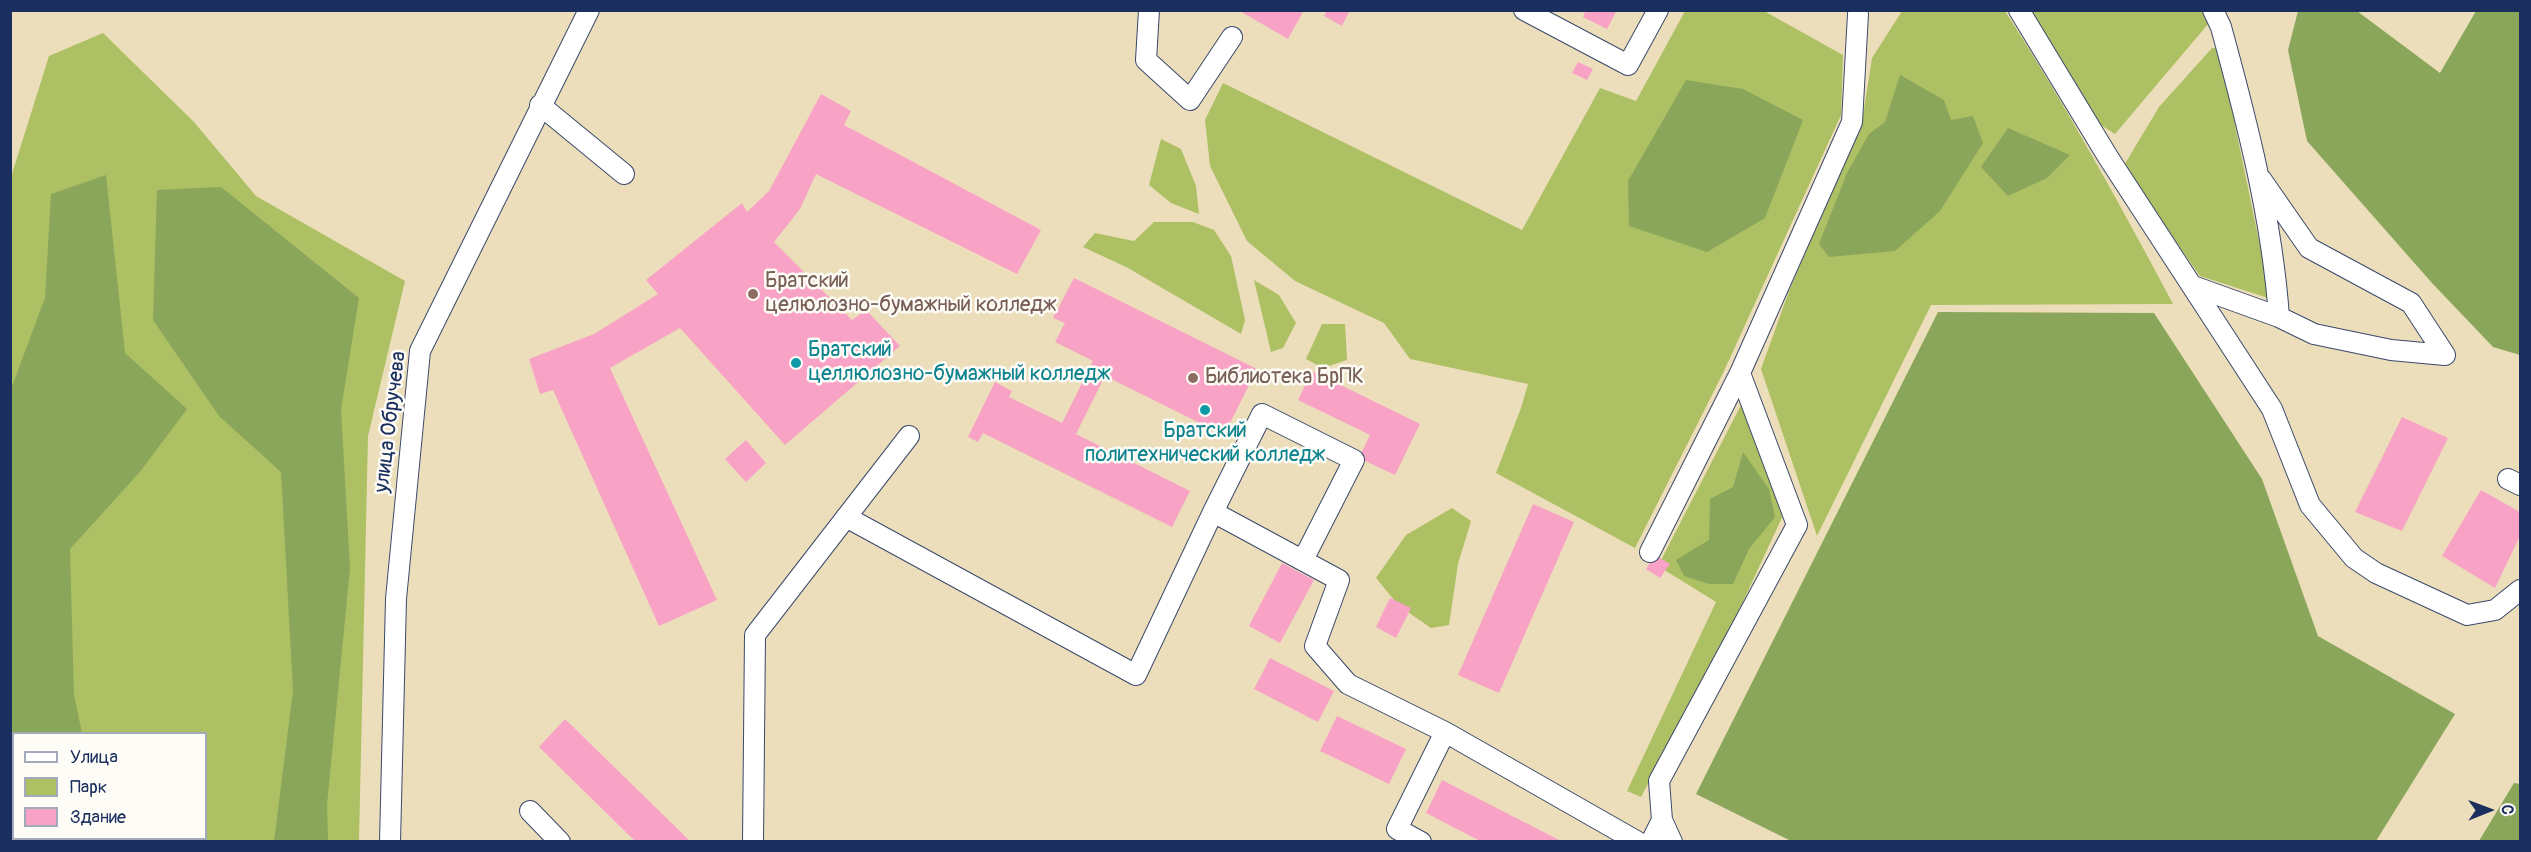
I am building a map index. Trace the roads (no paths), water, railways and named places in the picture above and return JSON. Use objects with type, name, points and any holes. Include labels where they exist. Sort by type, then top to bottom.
[{"type":"street","name":"улица Обручева","points":[[390,842],[396,599],[420,351],[589,10]]},
{"type":"street","points":[[1149,10],[1146,60],[1190,100],[1232,37]]},
{"type":"street","points":[[1524,10],[1628,65],[1658,10]]},
{"type":"street","points":[[2019,10],[2108,157],[2272,409],[2310,505],[2354,558],[2376,573],[2467,615],[2495,610],[2520,590]]},
{"type":"street","points":[[2213,10],[2224,39],[2252,141],[2276,276],[2279,317]]},
{"type":"street","points":[[1650,552],[1740,373],[1852,122],[1856,12]]},
{"type":"street","points":[[540,105],[624,174]]},
{"type":"street","points":[[2193,286],[2279,317],[2314,334],[2391,350],[2445,355],[2411,303],[2309,248],[2258,174]]},
{"type":"street","points":[[1672,842],[1662,820],[1659,781],[1797,525],[1740,373]]},
{"type":"street","points":[[846,517],[1136,675],[1213,512],[1263,414],[1354,460],[1303,560]]},
{"type":"street","points":[[753,842],[755,635],[909,436]]},
{"type":"street","points":[[1213,512],[1340,580],[1315,646],[1348,684],[1445,732],[1638,842]]},
{"type":"street","points":[[1421,842],[1397,829],[1445,732]]},
{"type":"street","points":[[530,811],[560,842]]},
{"type":"street","points":[[1651,842],[1662,820]]},
{"type":"place","name":"Братский целюлозно-бумажный колледж","points":[[753,294]]},
{"type":"place","name":"Братский целлюлозно-бумажный колледж","points":[[796,363]]},
{"type":"place","name":"Библиотека БрПК","points":[[1193,378]]},
{"type":"place","name":"Братский политехнический колледж","points":[[1205,410]]}]
